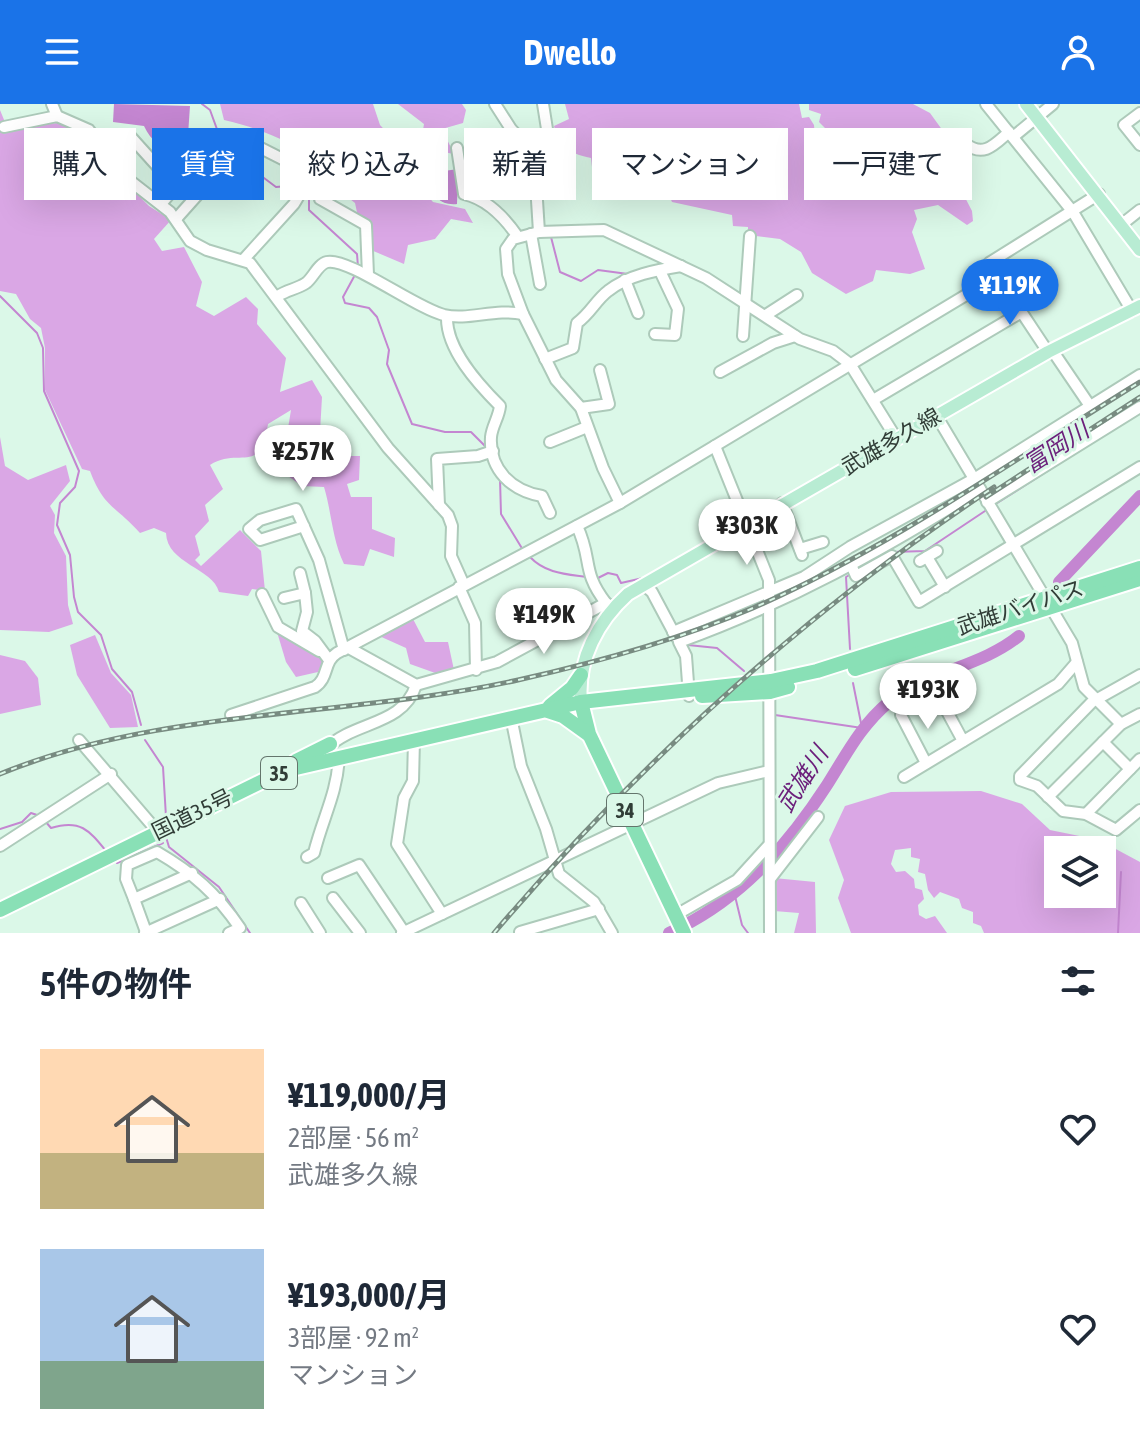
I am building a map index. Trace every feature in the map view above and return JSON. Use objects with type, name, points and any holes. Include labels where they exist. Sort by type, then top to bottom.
[{"type":"highway","name":"武雄バイパス","points":[[1047,604],[1140,568]]},
{"type":"highway","name":"武雄バイパス","points":[[581,702],[666,692],[770,699],[817,671],[1140,579]]},
{"type":"highway","points":[[543,710],[559,701],[581,675]]},
{"type":"highway","points":[[543,710],[563,716],[589,734],[592,715],[608,699]]},
{"type":"highway","name":"国道35号","points":[[0,910],[283,771],[581,702]]},
{"type":"highway","name":"34","points":[[581,702],[589,734],[684,932]]},
{"type":"highway","points":[[283,771],[330,744]]},
{"type":"main road","points":[[1026,104],[1140,250]]},
{"type":"main road","name":"武雄多久線","points":[[581,702],[581,675],[610,605],[936,415],[1050,351],[1136,309]]},
{"type":"street","points":[[52,104],[57,116]]},
{"type":"street","points":[[495,104],[510,128]]},
{"type":"street","points":[[543,104],[547,128]]},
{"type":"street","points":[[986,104],[1073,212],[1136,309]]},
{"type":"street","points":[[972,148],[988,149],[1053,104]]},
{"type":"street","points":[[1140,113],[1124,125],[1140,145]]},
{"type":"street","points":[[4,127],[57,116],[98,137],[129,180],[161,204],[176,219],[190,241],[207,250],[244,259],[278,296],[290,320],[329,366],[388,448],[439,505],[452,526],[451,556],[475,623],[476,670]]},
{"type":"street","points":[[136,143],[152,160]]},
{"type":"street","points":[[457,148],[464,194],[478,197],[491,207],[518,237]]},
{"type":"street","points":[[1090,406],[1023,312],[1020,313],[989,263],[1099,194]]},
{"type":"street","points":[[161,204],[164,200]]},
{"type":"street","points":[[176,219],[193,200]]},
{"type":"street","points":[[244,259],[296,200]]},
{"type":"street","points":[[322,200],[366,225],[361,273]]},
{"type":"street","points":[[535,200],[540,284]]},
{"type":"street","points":[[1121,225],[1140,210]]},
{"type":"street","points":[[620,503],[581,408],[556,380],[523,314],[508,274],[506,257],[508,243],[518,237],[535,233],[604,230],[681,266],[766,315],[795,336],[833,351],[850,364],[896,438]]},
{"type":"street","points":[[743,336],[750,236]]},
{"type":"street","points":[[278,296],[304,284],[327,262],[361,273],[423,309],[447,317],[502,310],[523,314]]},
{"type":"street","points":[[545,359],[573,348],[577,323],[589,315],[606,292],[625,280],[681,266]]},
{"type":"street","points":[[655,334],[675,335],[678,309],[660,271]]},
{"type":"street","points":[[231,715],[315,687],[324,679],[329,660],[347,649],[620,503],[996,277]]},
{"type":"street","points":[[625,280],[638,313]]},
{"type":"street","points":[[766,315],[797,295]]},
{"type":"street","points":[[873,400],[1020,313]]},
{"type":"street","points":[[447,317],[447,329],[464,362],[500,406],[489,452],[509,485],[542,496],[550,513]]},
{"type":"street","points":[[720,372],[773,343],[795,336]]},
{"type":"street","points":[[581,408],[609,404],[600,370]]},
{"type":"street","points":[[676,637],[770,607],[852,567],[1140,375]]},
{"type":"street","points":[[987,502],[1140,407]]},
{"type":"street","points":[[936,415],[1072,643],[1084,687],[1121,724]]},
{"type":"street","points":[[550,442],[587,427]]},
{"type":"street","points":[[715,446],[764,563],[770,594],[770,933]]},
{"type":"street","points":[[439,505],[437,459],[489,452]]},
{"type":"street","points":[[852,567],[856,576],[892,556],[919,602],[1140,467]]},
{"type":"street","points":[[676,637],[770,594],[977,484]]},
{"type":"street","points":[[782,503],[801,552],[823,542]]},
{"type":"street","points":[[304,526],[260,540],[249,529],[260,520],[296,509],[304,526],[319,560],[347,649],[416,685],[476,670],[610,605],[589,578],[588,548],[577,526]]},
{"type":"street","points":[[937,551],[924,559],[945,587]]},
{"type":"street","points":[[300,573],[307,612],[302,631],[315,641],[319,651]]},
{"type":"street","points":[[643,584],[652,592],[686,656],[689,692]]},
{"type":"street","points":[[284,598],[305,593]]},
{"type":"street","points":[[262,594],[278,627],[329,660]]},
{"type":"street","points":[[904,777],[1058,684],[1077,662]]},
{"type":"street","points":[[1140,675],[1096,699],[1020,776],[1020,780],[1037,786],[1063,811],[1086,814],[1116,830],[1140,810]]},
{"type":"street","points":[[307,857],[314,853],[325,810],[335,797],[332,759],[326,750],[330,744],[402,710],[412,699],[416,685]]},
{"type":"street","points":[[943,704],[963,741]]},
{"type":"street","points":[[1048,797],[1121,724],[1140,714]]},
{"type":"street","points":[[901,715],[926,763]]},
{"type":"street","points":[[511,717],[521,766],[555,861],[566,883],[599,909],[612,933]]},
{"type":"street","points":[[79,740],[157,831]]},
{"type":"street","points":[[414,740],[413,781],[404,798],[397,844],[442,914]]},
{"type":"street","points":[[1103,742],[1130,769]]},
{"type":"street","points":[[1086,814],[1140,759]]},
{"type":"street","points":[[328,878],[359,865],[403,932],[718,783],[769,771]]},
{"type":"street","points":[[0,846],[111,774]]},
{"type":"street","points":[[769,877],[818,817]]},
{"type":"street","points":[[676,915],[728,886],[768,846]]},
{"type":"street","points":[[220,899],[145,933],[126,879],[127,865],[157,852],[192,873],[220,899],[240,928],[229,933]]},
{"type":"street","points":[[134,899],[192,873]]},
{"type":"street","points":[[333,898],[360,933]]},
{"type":"street","points":[[301,903],[320,933]]},
{"type":"street","points":[[520,932],[599,909]]},
{"type":"street","points":[[169,922],[174,933]]},
{"type":"shaded area","points":[[114,104],[190,106],[188,128],[152,128],[152,138],[144,126],[113,122]]},
{"type":"shaded area","points":[[220,104],[373,104],[383,128],[280,128],[280,139],[264,132],[264,128],[224,120]]},
{"type":"shaded area","points":[[398,104],[462,104],[466,110],[463,123],[446,128],[423,128],[424,124]]},
{"type":"shaded area","points":[[565,104],[799,104],[802,118],[809,117],[814,128],[804,128],[804,200],[966,200],[973,221],[967,225],[938,205],[914,210],[917,219],[912,232],[925,269],[910,274],[876,270],[873,281],[846,294],[812,273],[801,252],[780,239],[748,235],[748,227],[733,226],[732,215],[671,200],[788,200],[788,128],[592,128],[592,167],[591,158],[576,154],[576,128],[555,128],[569,119]]},
{"type":"shaded area","points":[[809,104],[913,104],[930,113],[941,128],[825,128],[819,122],[821,114],[809,110]]},
{"type":"shaded area","points":[[0,110],[7,127],[58,123],[70,128],[24,128],[24,200],[136,200],[136,193],[171,220],[154,239],[162,251],[184,247],[202,282],[196,306],[214,316],[246,297],[258,309],[257,324],[286,358],[280,392],[312,380],[322,397],[320,432],[337,430],[348,456],[360,456],[359,480],[347,484],[351,497],[372,497],[372,529],[395,538],[394,557],[370,549],[364,566],[344,564],[324,487],[302,486],[281,471],[291,410],[268,424],[260,450],[254,455],[221,460],[210,465],[223,489],[205,505],[209,521],[195,536],[200,555],[195,560],[201,566],[240,530],[261,551],[265,591],[252,589],[248,596],[219,592],[208,577],[174,552],[166,533],[154,528],[140,533],[106,500],[90,471],[82,469],[45,390],[45,348],[41,328],[30,319],[16,294],[0,291]]},
{"type":"shaded area","points":[[458,169],[457,204],[441,200],[448,200],[448,170]]},
{"type":"shaded area","points":[[351,200],[431,200],[465,209],[473,223],[451,219],[435,239],[408,245],[404,264],[371,250],[370,226],[358,217]]},
{"type":"shaded area","points":[[0,437],[5,466],[28,480],[66,465],[70,481],[50,506],[55,515],[54,533],[66,556],[68,605],[73,624],[49,632],[0,630]]},
{"type":"shaded area","points":[[413,619],[425,642],[448,642],[454,670],[438,674],[410,664],[406,648],[377,635]]},
{"type":"shaded area","points":[[290,628],[312,640],[323,661],[318,672],[296,677],[286,662],[277,632]]},
{"type":"shaded area","points":[[95,635],[111,673],[131,695],[138,727],[110,728],[77,675],[70,645]]},
{"type":"shaded area","points":[[0,655],[25,661],[38,678],[41,705],[0,714]]},
{"type":"shaded area","points":[[981,791],[1022,804],[1050,830],[1079,836],[1044,836],[1044,908],[1116,908],[1116,849],[1140,862],[1140,933],[984,933],[981,926],[973,923],[973,912],[962,908],[959,899],[940,892],[934,898],[928,890],[925,874],[918,872],[920,859],[911,857],[911,848],[895,850],[891,864],[896,872],[905,871],[914,879],[915,888],[922,890],[924,899],[918,905],[919,915],[926,919],[935,916],[947,933],[851,933],[838,898],[844,880],[829,840],[845,806],[891,792]]},
{"type":"shaded area","points":[[774,878],[815,882],[816,933],[794,933],[799,913],[774,911]]},
{"type":"waterway","points":[[202,104],[210,110],[218,132],[242,151],[256,172],[280,187]]},
{"type":"waterway","points":[[309,200],[309,210],[357,254],[358,267]]},
{"type":"waterway","points":[[551,237],[560,272],[581,281],[598,270],[628,274]]},
{"type":"waterway","points":[[356,273],[343,297],[345,303],[369,308],[377,317],[389,350],[387,364],[412,424],[445,432],[471,432],[486,447]]},
{"type":"waterway","points":[[0,296],[37,333],[43,348],[44,391],[79,471],[75,487],[60,503],[57,525],[70,555],[74,597],[78,612],[101,635],[112,669],[132,692],[141,725]]},
{"type":"waterway","name":"富岡川","points":[[994,505],[1093,442]]},
{"type":"waterway","points":[[500,479],[501,514],[523,550]]},
{"type":"waterway","name":"武雄川","points":[[1059,582],[1140,496]]},
{"type":"waterway","name":"富岡川","points":[[892,552],[925,551],[985,511]]},
{"type":"waterway","points":[[530,557],[549,570],[586,577]]},
{"type":"waterway","points":[[596,579],[608,573],[617,575],[621,583],[643,578]]},
{"type":"waterway","name":"富岡川","points":[[850,649],[846,577],[851,574]]},
{"type":"waterway","points":[[654,584],[676,626]]},
{"type":"waterway","name":"武雄川","points":[[669,933],[717,905],[759,871],[795,830],[862,730],[889,702],[920,683],[988,655],[1019,636]]},
{"type":"waterway","points":[[688,645],[717,648],[744,671]]},
{"type":"waterway","points":[[775,715],[862,728],[853,683]]},
{"type":"waterway","points":[[145,740],[163,767],[166,817]]},
{"type":"waterway","points":[[0,829],[22,822],[31,813],[40,816]]},
{"type":"waterway","points":[[45,821],[51,828],[69,825],[83,828],[106,851]]},
{"type":"waterway","points":[[166,837],[169,847],[219,887],[250,933]]},
{"type":"waterway","points":[[117,863],[163,843]]},
{"type":"waterway","points":[[1118,933],[1121,872]]},
{"type":"waterway","points":[[735,896],[742,925],[748,933]]},
{"type":"railway","points":[[0,774],[62,752],[126,736],[256,716],[453,692],[518,680],[667,640],[753,608],[853,558],[950,502],[1140,382]]},
{"type":"railway","points":[[986,497],[1140,397]]},
{"type":"railway","points":[[494,933],[607,809],[729,692],[858,585],[994,487]]}]
